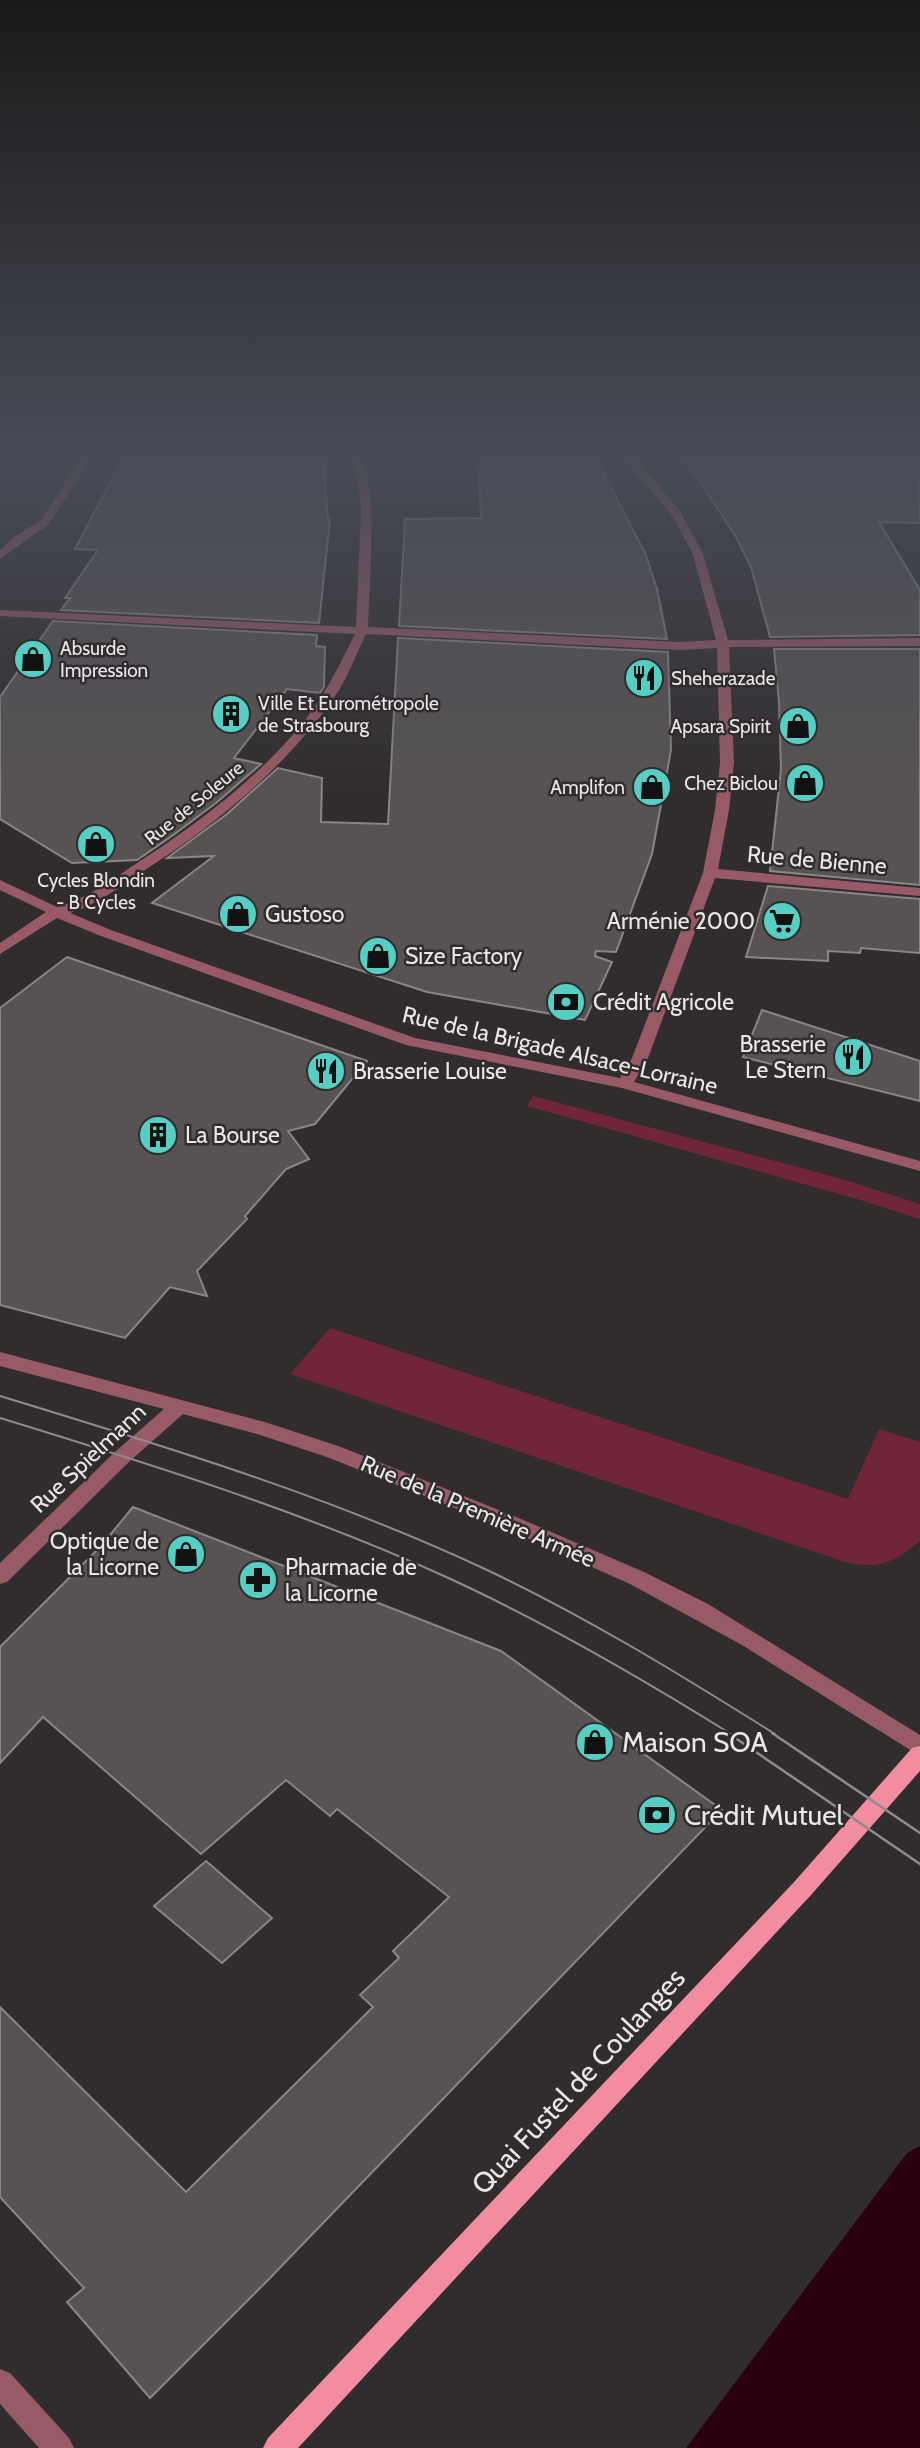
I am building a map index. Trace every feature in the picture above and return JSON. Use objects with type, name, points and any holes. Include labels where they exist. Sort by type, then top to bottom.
[{"type":"main road","name":"Quai Fustel de Coulanges","points":[[278,2448],[803,1888],[920,1755]]},
{"type":"street","name":"Rue de Soleure","points":[[0,950],[56,912],[80,904],[146,865],[187,837],[271,765],[302,732],[331,694],[362,631],[364,567]]},
{"type":"street","points":[[625,1084],[640,1058],[710,873],[722,810],[727,762],[723,643],[702,567]]},
{"type":"street","points":[[0,613],[680,646],[723,643],[920,642]]},
{"type":"street","name":"Rue de Bienne","points":[[710,873],[920,892]]},
{"type":"street","name":"Rue de la Brigade Alsace-Lorraine","points":[[0,884],[106,933],[412,1042],[625,1084],[920,1166]]},
{"type":"street","name":"Rue de la Première Armée","points":[[0,1359],[261,1428],[360,1462],[514,1524],[637,1578],[750,1639],[920,1747]]},
{"type":"street","name":"Rue Spielmann","points":[[0,1576],[123,1456],[180,1406]]},
{"type":"street","points":[[0,2383],[59,2448]]},
{"type":"shaded area","points":[[533,1096],[842,1179],[920,1204],[920,1219],[527,1106]]},
{"type":"shaded area","points":[[330,1328],[848,1499],[879,1429],[920,1442],[920,1541],[903,1554],[886,1562],[867,1565],[845,1562],[290,1374]]},
{"type":"shaded area","points":[[920,2146],[920,2448],[686,2448],[907,2153]]},
{"type":"building","points":[[86,567],[325,567],[319,623],[61,610],[70,598],[65,598]]},
{"type":"building","points":[[402,567],[650,567],[667,639],[399,626]]},
{"type":"building","points":[[751,567],[906,567],[920,590],[920,635],[770,637]]},
{"type":"building","points":[[53,621],[317,635],[316,646],[325,647],[324,687],[320,693],[287,689],[234,758],[261,764],[172,836],[137,860],[72,863],[0,819],[0,697]]},
{"type":"building","points":[[398,638],[668,652],[671,750],[652,854],[616,952],[596,951],[595,956],[612,962],[585,1020],[427,992],[152,903],[214,856],[167,858],[227,814],[278,768],[322,778],[321,822],[388,824]]},
{"type":"building","points":[[774,649],[920,649],[920,885],[770,871],[781,769]]},
{"type":"building","points":[[768,886],[920,899],[920,953],[861,948],[860,953],[828,951],[828,961],[746,957]]},
{"type":"building","name":"La Bourse","points":[[67,957],[367,1061],[315,1124],[288,1131],[309,1159],[286,1169],[245,1216],[247,1219],[197,1271],[207,1296],[170,1287],[125,1338],[0,1305],[0,1008]]},
{"type":"building","points":[[762,1010],[920,1061],[920,1101],[743,1057]]},
{"type":"building","points":[[133,1507],[501,1651],[722,1810],[269,2279],[150,2398],[67,2302],[84,2288],[0,2197],[0,2007],[186,2192],[373,2007],[360,1995],[399,1958],[393,1951],[449,1897],[337,1809],[330,1816],[286,1780],[201,1854],[43,1717],[0,1763],[0,1647],[101,1546]]},
{"type":"building","points":[[206,1861],[272,1918],[222,1963],[154,1906]]},
{"type":"tram line","points":[[0,1396],[246,1474],[426,1543],[522,1587],[596,1626],[775,1734]]},
{"type":"tram line","points":[[0,1418],[225,1490],[390,1552],[554,1630],[731,1734]]},
{"type":"tram line","points":[[728,1733],[920,1864]]},
{"type":"tram line","points":[[772,1733],[920,1833]]},
{"type":"place","name":"Absurde Impression","points":[[33,659]]},
{"type":"place","name":"Sheherazade","points":[[644,678]]},
{"type":"place","name":"Ville Et Eurométropole de Strasbourg","points":[[231,714]]},
{"type":"place","name":"Apsara Spirit","points":[[798,726]]},
{"type":"place","name":"Chez Biclou","points":[[805,783]]},
{"type":"place","name":"Amplifon","points":[[652,787]]},
{"type":"place","name":"Cycles Blondin - B Cycles","points":[[96,844]]},
{"type":"place","name":"Gustoso","points":[[238,914]]},
{"type":"place","name":"Arménie 2000","points":[[782,921]]},
{"type":"place","name":"Size Factory","points":[[378,956]]},
{"type":"place","name":"Crédit Agricole","points":[[566,1002]]},
{"type":"place","name":"Brasserie Le Stern","points":[[853,1057]]},
{"type":"place","name":"Brasserie Louise","points":[[326,1071]]},
{"type":"place","name":"La Bourse","points":[[158,1135]]},
{"type":"place","name":"Optique de la Licorne","points":[[186,1554]]},
{"type":"place","name":"Pharmacie de la Licorne","points":[[258,1580]]},
{"type":"place","name":"Maison SOA","points":[[595,1742]]},
{"type":"place","name":"Crédit Mutuel","points":[[657,1815]]}]
